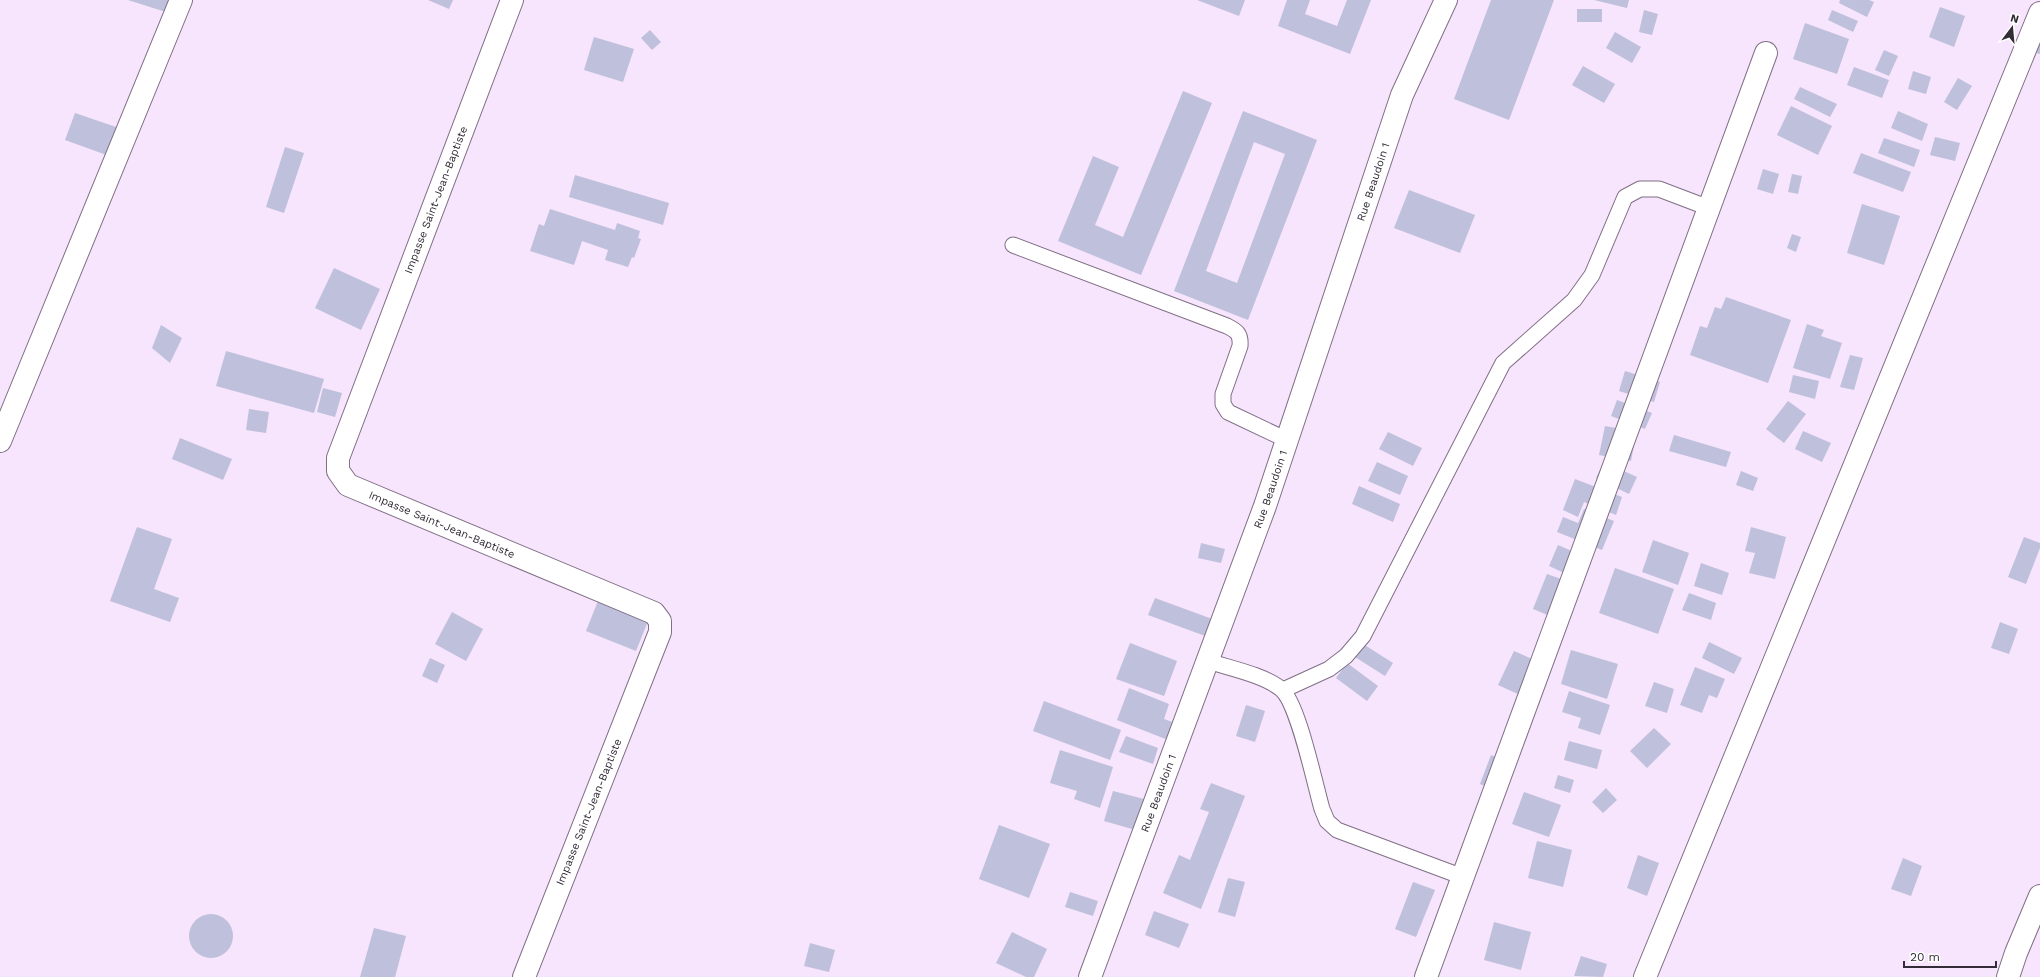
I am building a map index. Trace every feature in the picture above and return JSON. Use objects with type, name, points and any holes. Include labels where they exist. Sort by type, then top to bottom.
[{"type":"street","points":[[0,441],[181,0]]},
{"type":"street","name":"Impasse Saint-Jean-Baptiste","points":[[512,0],[338,458],[338,471],[348,485],[654,613],[660,621],[660,632],[524,977]]},
{"type":"street","name":"Rue Beaudoin 1","points":[[1090,977],[1265,506],[1402,94],[1446,0]]},
{"type":"street","points":[[1645,977],[2040,13]]},
{"type":"street","points":[[1426,977],[1766,53]]},
{"type":"street","points":[[2008,977],[2016,953],[2040,896]]},
{"type":"lane","points":[[1283,690],[1329,669],[1346,656],[1363,636],[1503,363],[1574,300],[1592,275],[1625,197],[1640,189],[1659,189],[1709,208]]},
{"type":"lane","points":[[1013,245],[1226,326],[1238,332],[1241,339],[1240,346],[1223,394],[1223,404],[1228,412],[1287,440]]},
{"type":"lane","points":[[1208,661],[1270,682],[1283,690],[1294,708],[1322,809],[1327,821],[1337,830],[1462,877]]},
{"type":"building","points":[[128,0],[173,0],[169,13]]},
{"type":"building","points":[[428,0],[453,0],[449,9]]},
{"type":"building","points":[[1197,0],[1245,0],[1239,16]]},
{"type":"building","points":[[1287,0],[1310,0],[1305,14],[1337,26],[1347,0],[1371,0],[1350,54],[1278,26]]},
{"type":"building","points":[[1491,0],[1554,0],[1509,120],[1454,99]]},
{"type":"building","points":[[1594,0],[1629,0],[1627,8]]},
{"type":"building","points":[[1840,0],[1869,0],[1874,2],[1867,17],[1839,3]]},
{"type":"building","points":[[1940,7],[1965,16],[1954,47],[1929,37]]},
{"type":"building","points":[[1577,9],[1602,9],[1602,22],[1577,22]]},
{"type":"building","points":[[1644,10],[1658,14],[1652,35],[1639,32]]},
{"type":"building","points":[[1832,10],[1858,21],[1853,32],[1828,20]]},
{"type":"building","points":[[1805,23],[1849,39],[1837,74],[1793,59]]},
{"type":"building","points":[[650,30],[661,42],[652,50],[641,38]]},
{"type":"building","points":[[1615,32],[1641,47],[1632,63],[1606,48]]},
{"type":"building","points":[[594,37],[634,49],[623,82],[584,70]]},
{"type":"building","points":[[2040,41],[2040,54],[2036,53]]},
{"type":"building","points":[[1884,50],[1898,56],[1889,76],[1875,70]]},
{"type":"building","points":[[1583,66],[1615,84],[1604,103],[1572,85]]},
{"type":"building","points":[[1854,67],[1889,80],[1882,98],[1847,85]]},
{"type":"building","points":[[1913,71],[1931,77],[1926,94],[1908,89]]},
{"type":"building","points":[[1958,78],[1972,86],[1957,110],[1944,102]]},
{"type":"building","points":[[1800,87],[1837,104],[1830,117],[1794,99]]},
{"type":"building","points":[[1183,91],[1212,103],[1141,275],[1058,241],[1093,156],[1119,167],[1095,225],[1123,237]]},
{"type":"building","points":[[1791,106],[1832,126],[1818,155],[1777,135]]},
{"type":"building","points":[[1243,111],[1317,140],[1248,320],[1174,291]],"holes":[[[1254,142],[1285,154],[1237,283],[1206,271]]]},
{"type":"building","points":[[1898,111],[1928,124],[1922,141],[1891,128]]},
{"type":"building","points":[[75,113],[122,129],[112,157],[65,140]]},
{"type":"building","points":[[1935,137],[1960,143],[1955,161],[1930,155]]},
{"type":"building","points":[[1884,138],[1920,150],[1914,167],[1878,153]]},
{"type":"building","points":[[285,147],[304,153],[284,213],[266,207]]},
{"type":"building","points":[[1861,153],[1911,172],[1903,192],[1853,173]]},
{"type":"building","points":[[1763,169],[1779,174],[1773,194],[1757,189]]},
{"type":"building","points":[[1792,174],[1802,176],[1798,194],[1788,192]]},
{"type":"building","points":[[575,175],[669,203],[663,225],[569,197]]},
{"type":"building","points":[[1409,190],[1475,215],[1460,253],[1394,228]]},
{"type":"building","points":[[1862,204],[1900,216],[1884,265],[1847,253]]},
{"type":"building","points":[[550,209],[615,230],[617,223],[640,231],[638,238],[641,239],[634,258],[632,257],[628,267],[605,260],[608,250],[582,241],[574,265],[530,251],[539,224],[544,226]]},
{"type":"building","points":[[1792,234],[1801,237],[1796,252],[1787,248]]},
{"type":"building","points":[[334,268],[380,289],[361,330],[315,308]]},
{"type":"building","points":[[1726,297],[1791,320],[1768,383],[1690,355],[1700,326],[1707,328],[1715,307],[1721,309]]},
{"type":"building","points":[[1807,324],[1824,330],[1821,336],[1842,343],[1830,379],[1793,368]]},
{"type":"building","points":[[161,325],[182,338],[170,363],[152,348]]},
{"type":"building","points":[[226,351],[324,379],[314,413],[216,386]]},
{"type":"building","points":[[1850,355],[1863,358],[1854,390],[1840,387]]},
{"type":"building","points":[[1625,371],[1660,382],[1654,402],[1619,391]]},
{"type":"building","points":[[1793,375],[1819,381],[1815,399],[1789,392]]},
{"type":"building","points":[[323,388],[342,393],[335,417],[317,412]]},
{"type":"building","points":[[1617,400],[1652,413],[1645,429],[1611,416]]},
{"type":"building","points":[[1788,401],[1806,414],[1784,443],[1766,429]]},
{"type":"building","points":[[249,409],[269,412],[266,433],[246,430]]},
{"type":"building","points":[[1605,426],[1622,429],[1635,440],[1631,461],[1599,455]]},
{"type":"building","points":[[1803,431],[1831,443],[1822,462],[1795,449]]},
{"type":"building","points":[[1388,432],[1422,448],[1413,466],[1379,449]]},
{"type":"building","points":[[1674,435],[1731,452],[1726,467],[1669,451]]},
{"type":"building","points":[[180,438],[232,459],[223,480],[172,459]]},
{"type":"building","points":[[1377,462],[1408,476],[1400,495],[1368,481]]},
{"type":"building","points":[[1604,462],[1637,477],[1629,494],[1596,478]]},
{"type":"building","points":[[1741,471],[1758,478],[1753,491],[1736,485]]},
{"type":"building","points":[[1575,479],[1622,497],[1616,515],[1584,502],[1578,517],[1563,510]]},
{"type":"building","points":[[1359,486],[1400,504],[1393,522],[1352,504]]},
{"type":"building","points":[[1584,509],[1614,521],[1602,550],[1557,532],[1563,517],[1578,523]]},
{"type":"building","points":[[137,527],[172,539],[154,589],[179,598],[170,622],[110,601]]},
{"type":"building","points":[[1751,527],[1786,537],[1775,579],[1749,573],[1755,553],[1745,551]]},
{"type":"building","points":[[2024,537],[2040,543],[2040,548],[2026,584],[2008,577]]},
{"type":"building","points":[[1653,540],[1689,553],[1678,585],[1642,572]]},
{"type":"building","points":[[1201,543],[1225,549],[1221,563],[1198,558]]},
{"type":"building","points":[[1558,545],[1583,556],[1573,577],[1549,566]]},
{"type":"building","points":[[1701,563],[1729,573],[1722,595],[1694,586]]},
{"type":"building","points":[[1615,568],[1674,589],[1658,634],[1599,613]]},
{"type":"building","points":[[1547,574],[1564,580],[1550,616],[1533,609]]},
{"type":"building","points":[[1689,593],[1716,603],[1711,620],[1682,610]]},
{"type":"building","points":[[1155,598],[1215,620],[1208,637],[1148,615]]},
{"type":"building","points":[[598,601],[648,621],[636,651],[586,631]]},
{"type":"building","points":[[452,612],[483,629],[466,661],[435,644]]},
{"type":"building","points":[[2000,622],[2018,629],[2009,654],[1991,648]]},
{"type":"building","points":[[1709,642],[1742,658],[1734,674],[1702,658]]},
{"type":"building","points":[[1130,643],[1177,661],[1164,696],[1116,679]]},
{"type":"building","points":[[1363,644],[1393,663],[1385,676],[1355,657]]},
{"type":"building","points":[[1571,650],[1618,664],[1607,699],[1561,684]]},
{"type":"building","points":[[1514,651],[1546,665],[1531,700],[1498,685]]},
{"type":"building","points":[[430,658],[445,665],[437,683],[422,676]]},
{"type":"building","points":[[1347,663],[1378,686],[1367,701],[1336,678]]},
{"type":"building","points":[[1695,667],[1725,679],[1717,698],[1709,695],[1702,713],[1680,705]]},
{"type":"building","points":[[1654,682],[1674,689],[1667,713],[1645,706]]},
{"type":"building","points":[[1129,688],[1169,704],[1164,719],[1175,723],[1168,740],[1117,720]]},
{"type":"building","points":[[1569,691],[1610,705],[1600,735],[1578,728],[1581,718],[1562,712]]},
{"type":"building","points":[[1044,701],[1121,730],[1110,760],[1033,731]]},
{"type":"building","points":[[1246,705],[1265,711],[1255,742],[1236,736]]},
{"type":"building","points":[[1654,728],[1671,744],[1647,768],[1630,751]]},
{"type":"building","points":[[1126,736],[1158,748],[1153,764],[1119,752]]},
{"type":"building","points":[[1569,741],[1602,750],[1597,769],[1564,760]]},
{"type":"building","points":[[1060,750],[1113,767],[1100,808],[1074,799],[1077,791],[1050,783]]},
{"type":"building","points":[[1491,755],[1514,764],[1502,793],[1480,784]]},
{"type":"building","points":[[1558,775],[1574,780],[1570,793],[1554,788]]},
{"type":"building","points":[[1211,783],[1245,796],[1201,909],[1163,893],[1179,855],[1190,860],[1209,812],[1200,809]]},
{"type":"building","points":[[1606,788],[1617,800],[1603,813],[1592,802]]},
{"type":"building","points":[[1113,791],[1148,800],[1139,831],[1104,821]]},
{"type":"building","points":[[1524,792],[1561,805],[1549,837],[1512,824]]},
{"type":"building","points":[[999,825],[1050,844],[1029,898],[979,879]]},
{"type":"building","points":[[1537,841],[1572,850],[1563,887],[1528,878]]},
{"type":"building","points":[[1638,855],[1659,863],[1647,896],[1627,888]]},
{"type":"building","points":[[1903,858],[1922,866],[1911,896],[1891,889]]},
{"type":"building","points":[[1228,878],[1245,882],[1235,917],[1218,912]]},
{"type":"building","points":[[1413,882],[1435,890],[1416,937],[1395,929]]},
{"type":"building","points":[[1070,892],[1098,901],[1093,916],[1065,907]]},
{"type":"building","points":[[1154,911],[1189,924],[1179,948],[1145,935]]},
{"type":"building","points":[[207,914],[215,914],[220,915],[227,920],[232,927],[232,945],[227,952],[220,957],[207,958],[199,955],[192,948],[189,940],[189,932],[192,924],[199,917]]},
{"type":"building","points":[[1494,922],[1531,932],[1521,970],[1484,960]]},
{"type":"building","points":[[374,928],[406,936],[395,977],[360,977]]},
{"type":"building","points":[[1012,932],[1047,949],[1034,977],[1026,977],[996,963]]},
{"type":"building","points":[[810,943],[835,950],[829,972],[804,966]]},
{"type":"building","points":[[1581,956],[1607,964],[1603,977],[1574,976]]}]
